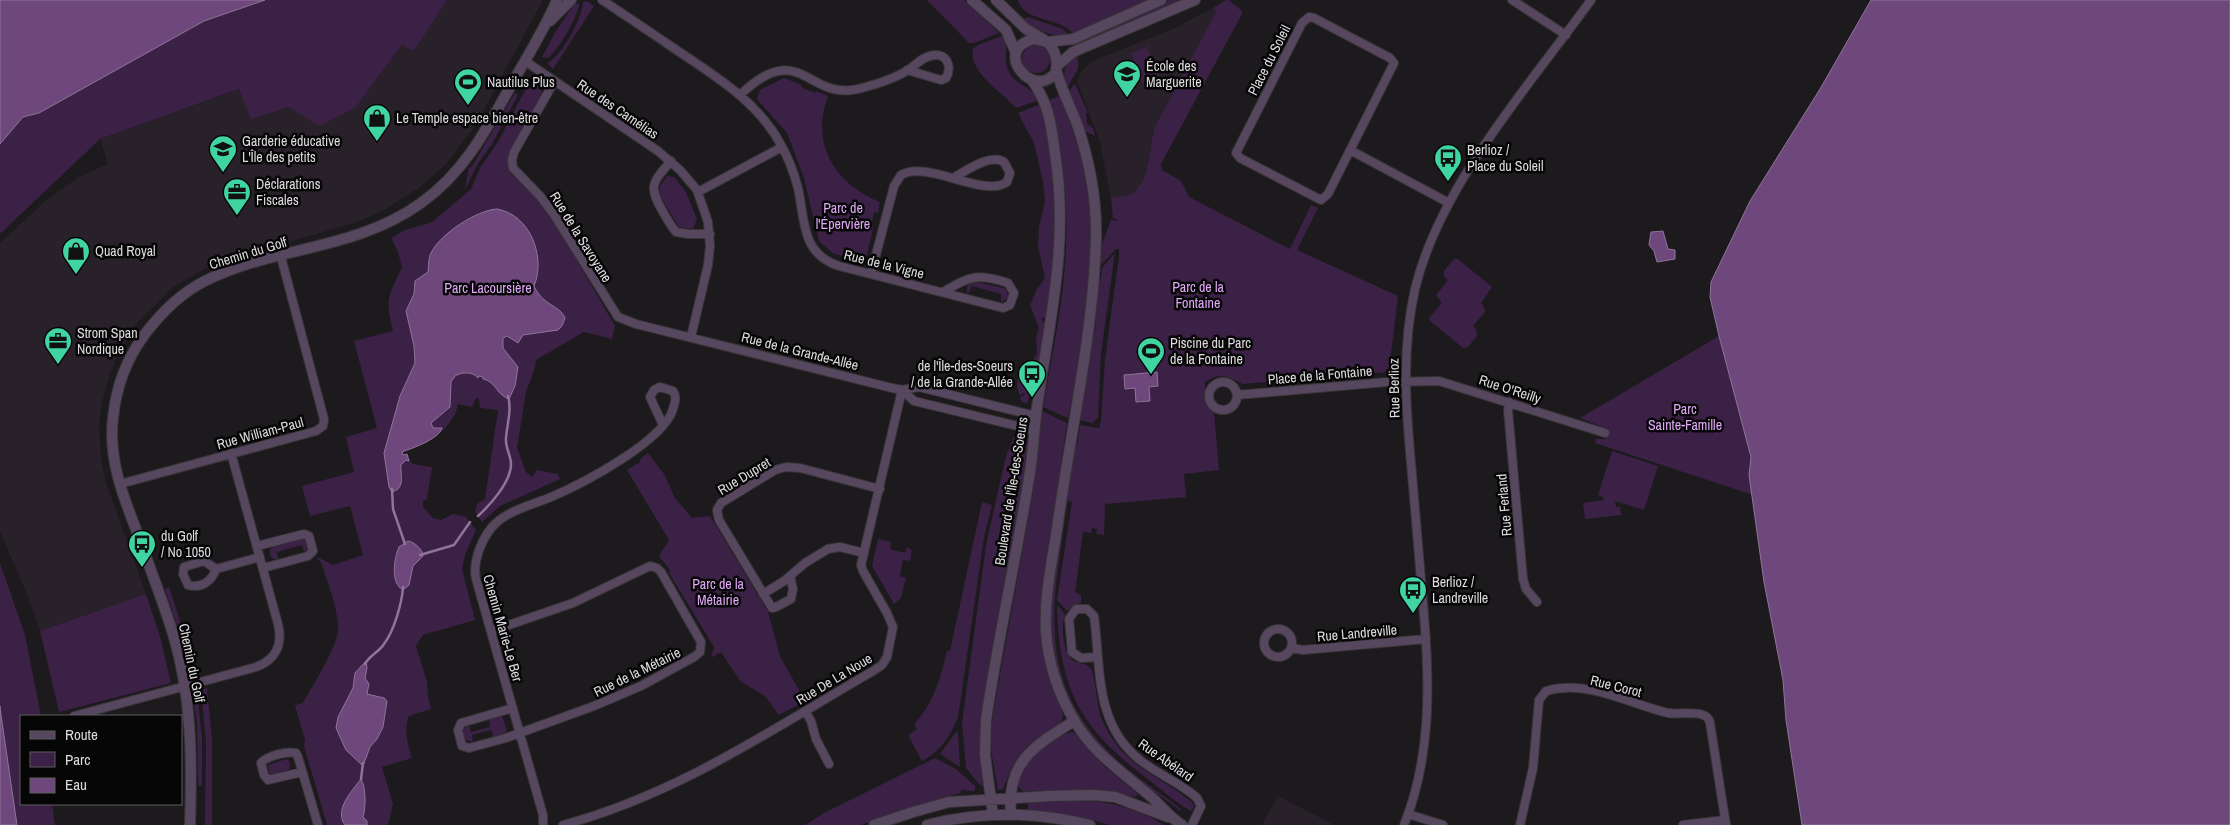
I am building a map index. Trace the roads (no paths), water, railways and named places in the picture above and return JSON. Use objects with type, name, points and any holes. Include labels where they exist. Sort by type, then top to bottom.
[{"type":"street","name":"Chemin du Golf","points":[[190,825],[192,752],[185,686],[173,634],[120,484],[114,461],[112,441],[115,403],[124,371],[142,338],[171,306],[197,286],[236,269],[365,233],[399,217],[429,198],[457,171],[477,145],[546,25],[557,0]]},
{"type":"street","name":"Chemin du Golf","points":[[546,25],[571,0]]},
{"type":"street","name":"Rue de la Vigne","points":[[602,0],[731,86],[772,129],[782,146],[798,187],[807,236],[812,248],[821,258],[832,264],[1003,308],[1010,305],[1014,293],[1008,283],[978,276],[963,281],[943,292]]},
{"type":"street","points":[[972,0],[1006,30],[1016,53],[1018,68],[1031,79],[1040,80],[1049,78],[1070,54],[1195,0]]},
{"type":"street","points":[[996,0],[1026,29],[1045,41],[1055,52],[1061,88],[1079,132],[1094,199],[1096,233],[1089,325],[1066,462],[1046,609],[1047,638],[1052,668],[1061,694],[1074,721],[1105,760],[1149,795],[1178,822]]},
{"type":"street","points":[[1016,53],[1020,46],[1029,40],[1072,39],[1161,0]]},
{"type":"street","points":[[1512,0],[1566,35]]},
{"type":"street","name":"Rue Berlioz","points":[[1404,825],[1420,768],[1427,726],[1428,690],[1426,639],[1405,381],[1408,330],[1416,288],[1426,256],[1449,203],[1492,136],[1591,0]]},
{"type":"street","name":"Place du Soleil","points":[[1309,17],[1390,58],[1394,62],[1350,150],[1326,197],[1321,200],[1240,158],[1237,154],[1237,150],[1304,20],[1309,17]]},
{"type":"street","points":[[740,95],[756,82],[781,69],[793,71],[833,88],[847,90],[873,84],[907,70],[921,59],[933,55],[943,57],[949,66],[948,74],[942,80],[907,70]]},
{"type":"street","name":"Rue des Camélias","points":[[525,61],[671,161],[685,174],[698,192],[710,234],[708,264],[691,337]]},
{"type":"street","name":"Boulevard de l'Île-des-Soeurs","points":[[994,815],[985,755],[986,720],[1029,477],[1036,416],[1057,288],[1061,222],[1058,175],[1049,115],[1042,95],[1031,79]]},
{"type":"street","name":"Rue de la Savoyane","points":[[554,82],[512,156],[514,168],[554,214],[618,317],[628,322],[691,337]]},
{"type":"street","points":[[698,192],[782,146]]},
{"type":"street","points":[[1350,150],[1449,203]]},
{"type":"street","points":[[871,274],[894,186],[899,177],[913,171],[994,187],[1007,182],[1010,173],[1004,162],[996,159],[953,178]]},
{"type":"street","points":[[671,161],[654,184],[653,192],[655,198],[676,232],[710,234]]},
{"type":"street","name":"Rue William-Paul","points":[[120,484],[316,431],[324,424],[281,257]]},
{"type":"street","name":"Rue de la Grande-Allée","points":[[691,337],[902,390],[918,387],[1036,416]]},
{"type":"street","name":"Place de la Fontaine","points":[[1237,395],[1405,381]]},
{"type":"street","name":"Rue O'Reilly","points":[[1405,381],[1446,382],[1605,433]]},
{"type":"street","name":"Chemin Marie-Le Ber","points":[[551,825],[544,815],[474,569],[488,534],[495,524],[504,517],[557,494],[634,452],[654,437],[663,425],[672,413],[676,396],[670,389],[660,387],[654,390],[650,397],[663,425]]},
{"type":"street","name":"Rue de la Grande-Allée","points":[[902,390],[914,400],[1034,430]]},
{"type":"street","name":"Rue De La Noue","points":[[563,825],[613,809],[689,777],[740,750],[877,669],[887,657],[893,636],[893,624],[862,569],[864,553],[902,390]]},
{"type":"street","name":"Rue Ferland","points":[[1510,402],[1508,410],[1523,579],[1526,589],[1537,602]]},
{"type":"street","points":[[78,715],[256,667],[266,662],[274,654],[279,645],[280,635],[232,453]]},
{"type":"street","name":"Rue Dupret","points":[[790,576],[794,589],[789,600],[773,608],[718,518],[717,510],[723,501],[775,470],[786,467],[800,468],[880,489]]},
{"type":"street","points":[[257,546],[304,534],[309,536],[313,545],[313,550],[308,556],[263,568]]},
{"type":"street","points":[[763,594],[790,576],[805,563],[831,548],[840,547],[864,553]]},
{"type":"street","points":[[216,569],[260,557]]},
{"type":"street","name":"Rue de la Métairie","points":[[491,631],[573,603],[650,566],[661,572],[701,642],[701,649],[697,656],[641,686],[594,706],[520,732]]},
{"type":"street","name":"Rue Abélard","points":[[1097,657],[1079,658],[1071,650],[1069,619],[1076,610],[1086,609],[1093,614],[1104,706],[1114,731],[1122,744],[1141,762],[1197,798],[1201,806],[1192,825]]},
{"type":"street","name":"Rue Landreville","points":[[1291,648],[1303,650],[1426,639]]},
{"type":"street","name":"Rue Corot","points":[[1520,825],[1533,768],[1539,700],[1546,691],[1562,689],[1583,690],[1611,695],[1669,713],[1705,716],[1710,723],[1726,822]]},
{"type":"street","points":[[513,708],[461,723],[458,727],[458,733],[462,746],[467,748],[520,732]]},
{"type":"street","points":[[805,711],[811,722],[816,740],[829,764]]},
{"type":"street","points":[[1011,815],[1009,797],[1014,774],[1026,756],[1039,744],[1074,721]]},
{"type":"street","points":[[302,772],[268,780],[264,775],[261,763],[267,759],[293,752],[297,755],[318,825]]},
{"type":"street","points":[[874,825],[926,808],[956,801],[1009,797],[1105,796],[1132,802],[1178,822]]},
{"type":"street","points":[[926,808],[929,825],[960,818],[994,815],[1054,818],[1090,825]]},
{"type":"street","points":[[1408,814],[1443,825]]},
{"type":"street","name":"Chemin Marie-Le Ber","points":[[543,825],[544,815]]},
{"type":"street","points":[[1683,825],[1726,822]]},
{"type":"water","points":[[0,0],[265,0],[204,21],[39,113],[23,117],[0,144]]},
{"type":"water","points":[[1871,0],[2230,0],[2230,825],[1802,825],[1786,720],[1783,680],[1764,582],[1749,475],[1751,457],[1710,297],[1711,282],[1750,201],[1820,89]]},
{"type":"water","points":[[497,209],[509,213],[527,229],[537,251],[537,275],[534,286],[542,298],[559,310],[565,318],[558,330],[523,335],[518,343],[507,336],[503,338],[503,348],[518,367],[515,386],[509,399],[502,395],[491,383],[483,379],[483,377],[479,376],[478,378],[473,374],[467,373],[455,376],[451,382],[450,407],[431,423],[433,428],[442,428],[440,432],[425,443],[402,452],[403,455],[407,454],[409,461],[406,460],[401,465],[401,484],[399,488],[392,492],[389,487],[384,453],[400,396],[415,363],[414,346],[406,311],[414,294],[415,281],[428,272],[431,253],[442,238],[470,218],[489,210]]},
{"type":"water","points":[[1663,231],[1668,249],[1675,250],[1675,259],[1657,262],[1654,251],[1649,245],[1651,232]]},
{"type":"water","points":[[1157,372],[1158,386],[1149,387],[1150,401],[1136,402],[1135,388],[1125,389],[1124,375]]},
{"type":"water","points":[[408,541],[422,551],[423,556],[413,566],[409,585],[403,590],[396,582],[394,570],[399,547]]},
{"type":"water","points":[[366,661],[365,678],[369,684],[367,694],[384,698],[387,701],[383,727],[377,739],[370,747],[363,766],[346,750],[336,728],[338,717],[353,688],[355,673]]},
{"type":"water","points":[[0,708],[17,825],[0,825]]},
{"type":"water","points":[[361,779],[365,798],[363,817],[367,821],[367,825],[345,825],[341,813],[345,801]]},
{"type":"waterway","points":[[478,516],[499,493],[510,471],[511,461],[506,442],[509,412],[508,396]]},
{"type":"waterway","points":[[392,489],[393,509],[405,544]]},
{"type":"waterway","points":[[420,555],[454,545],[470,522]]},
{"type":"waterway","points":[[365,664],[382,647],[391,632],[399,609],[403,587]]},
{"type":"waterway","points":[[361,779],[363,763]]},
{"type":"place","name":"École des Marguerite","points":[[1127,98]]},
{"type":"place","name":"Nautilus Plus","points":[[468,106]]},
{"type":"place","name":"Le Temple espace bien-être","points":[[377,142]]},
{"type":"place","name":"Garderie éducative L'Île des petits","points":[[223,173]]},
{"type":"place","name":"Berlioz / Place du Soleil","points":[[1448,182]]},
{"type":"place","name":"Déclarations Fiscales","points":[[237,216]]},
{"type":"place","name":"Quad Royal","points":[[76,275]]},
{"type":"place","name":"Strom Span Nordique","points":[[58,365]]},
{"type":"place","name":"Piscine du Parc de la Fontaine","points":[[1151,375]]},
{"type":"place","name":"de l'Île-des-Soeurs / de la Grande-Allée","points":[[1032,398]]},
{"type":"place","name":"du Golf / No 1050","points":[[142,568]]},
{"type":"place","name":"Berlioz / Landreville","points":[[1413,614]]},
{"type":"park label","name":"Parc de l'Épervière","points":[[843,216]]},
{"type":"park label","name":"Parc Lacoursière","points":[[488,288]]},
{"type":"park label","name":"Parc de la Fontaine","points":[[1198,296]]},
{"type":"park label","name":"Parc Sainte-Famille","points":[[1685,418]]},
{"type":"park label","name":"Parc de la Métairie","points":[[718,592]]}]
